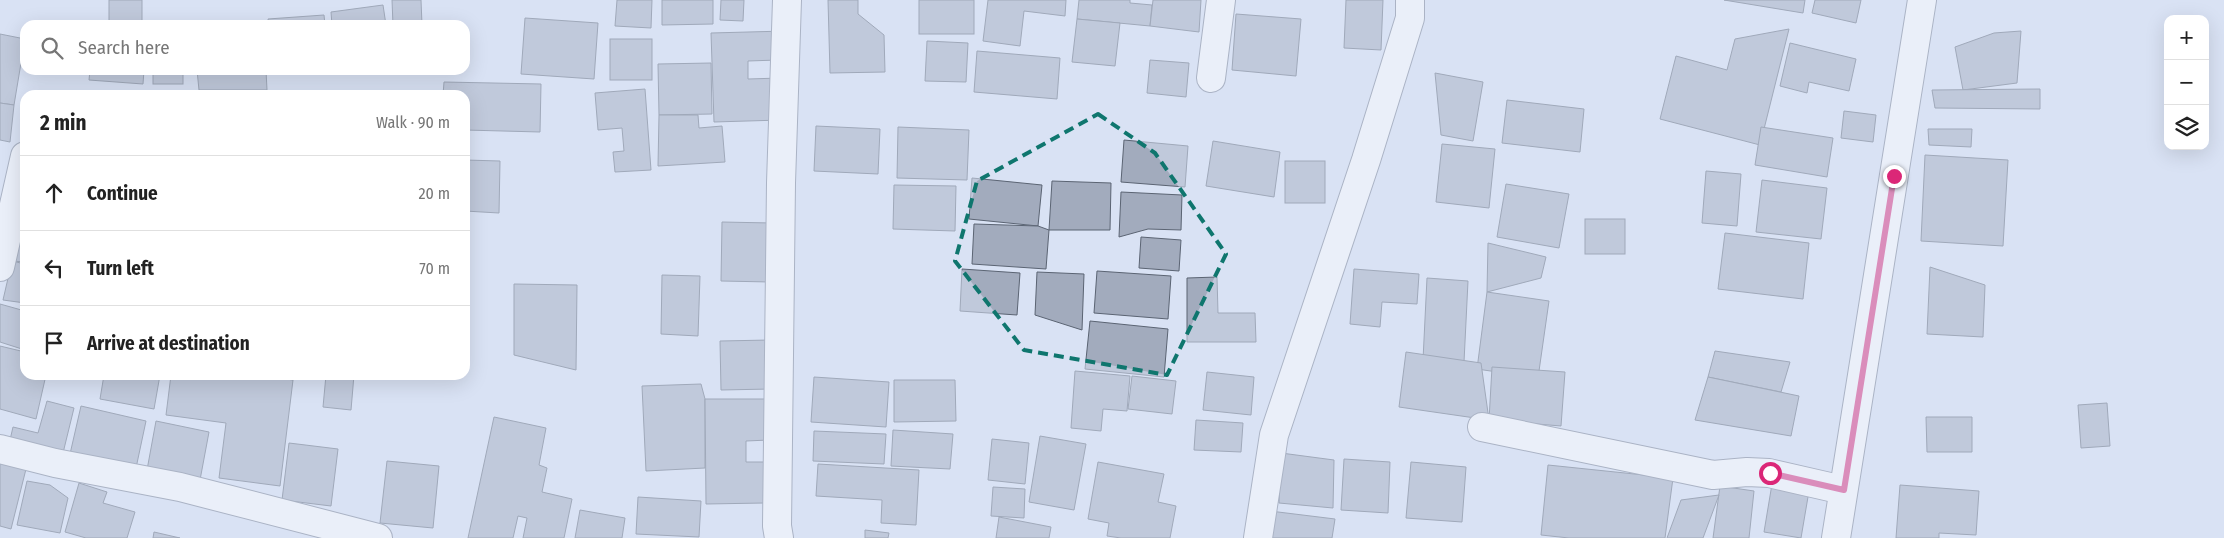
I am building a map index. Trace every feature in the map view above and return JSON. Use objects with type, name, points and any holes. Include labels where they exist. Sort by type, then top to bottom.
[{"type":"street","points":[[779,538],[777,526],[781,183],[787,0]]},
{"type":"street","points":[[1211,78],[1221,0]]},
{"type":"street","points":[[1258,538],[1274,435],[1366,160],[1410,18],[1410,0]]},
{"type":"street","points":[[1836,538],[1922,0]]},
{"type":"street","points":[[0,267],[20,178]]},
{"type":"street","points":[[1482,427],[1713,475],[1747,472],[1770,473],[1844,490]]},
{"type":"street","points":[[0,449],[55,463],[180,487],[378,538]]},
{"type":"highlighted area","points":[[1098,114],[1155,153],[1226,254],[1167,375],[1024,350],[955,261],[977,181]]},
{"type":"building","points":[[109,0],[142,0],[142,20],[109,20]]},
{"type":"building","points":[[392,0],[421,0],[422,20],[393,20]]},
{"type":"building","points":[[617,0],[652,0],[651,28],[615,26]]},
{"type":"building","points":[[662,0],[713,0],[713,24],[662,25]]},
{"type":"building","points":[[721,0],[744,0],[743,21],[720,20]]},
{"type":"building","points":[[828,0],[858,0],[858,14],[884,35],[885,72],[830,73]]},
{"type":"building","points":[[919,0],[974,0],[974,34],[919,34]]},
{"type":"building","points":[[988,0],[1066,0],[1065,16],[1024,11],[1020,46],[983,41]]},
{"type":"building","points":[[1079,0],[1130,0],[1130,3],[1152,5],[1150,26],[1077,19]]},
{"type":"building","points":[[1153,0],[1201,0],[1199,32],[1150,26]]},
{"type":"building","points":[[1346,0],[1383,0],[1381,50],[1344,48]]},
{"type":"building","points":[[1724,0],[1805,0],[1803,13]]},
{"type":"building","points":[[1815,0],[1861,0],[1856,23],[1812,13]]},
{"type":"building","points":[[383,5],[385,20],[332,20],[331,12]]},
{"type":"building","points":[[1236,14],[1301,19],[1296,76],[1232,70]]},
{"type":"building","points":[[324,15],[324,20],[268,20]]},
{"type":"building","points":[[525,18],[598,23],[594,79],[521,74]]},
{"type":"building","points":[[1077,19],[1120,23],[1115,66],[1072,62]]},
{"type":"building","points":[[1789,29],[1760,145],[1660,119],[1676,56],[1727,70],[1735,39]]},
{"type":"building","points":[[786,31],[778,60],[748,61],[748,79],[780,78],[781,120],[714,122],[711,33]]},
{"type":"building","points":[[2021,31],[2017,83],[1963,90],[1955,47],[1994,33]]},
{"type":"building","points":[[0,34],[20,38],[20,69],[14,105],[0,103]]},
{"type":"building","points":[[610,39],[652,39],[652,80],[610,80]]},
{"type":"building","points":[[927,41],[968,43],[966,82],[925,81]]},
{"type":"building","points":[[1790,43],[1856,59],[1849,91],[1809,82],[1807,93],[1780,86]]},
{"type":"building","points":[[977,51],[1060,58],[1057,99],[974,92]]},
{"type":"building","points":[[1150,60],[1189,63],[1186,97],[1147,93]]},
{"type":"building","points":[[711,63],[712,114],[659,115],[658,64]]},
{"type":"building","points":[[1435,73],[1483,82],[1473,141],[1441,135]]},
{"type":"building","points":[[90,75],[144,75],[143,84],[89,80]]},
{"type":"building","points":[[153,75],[183,75],[183,84],[153,84]]},
{"type":"building","points":[[198,75],[266,75],[267,90],[199,90]]},
{"type":"building","points":[[444,82],[541,84],[540,132],[470,130],[470,90],[443,90]]},
{"type":"building","points":[[645,89],[651,170],[615,172],[613,152],[624,151],[622,128],[598,130],[595,93]]},
{"type":"building","points":[[2040,89],[2040,109],[1935,108],[1932,90]]},
{"type":"building","points":[[1507,100],[1584,109],[1580,152],[1502,143]]},
{"type":"building","points":[[0,103],[14,105],[10,142],[0,140]]},
{"type":"building","points":[[1844,111],[1876,115],[1873,142],[1841,138]]},
{"type":"building","points":[[659,115],[698,115],[699,128],[722,126],[725,162],[658,166]]},
{"type":"building","points":[[816,126],[880,129],[878,174],[814,171]]},
{"type":"building","points":[[898,127],[969,130],[967,180],[897,178]]},
{"type":"building","points":[[1761,127],[1833,138],[1827,177],[1755,165]]},
{"type":"building","points":[[1928,129],[1972,129],[1971,147],[1929,145]]},
{"type":"building","points":[[1124,140],[1188,146],[1185,187],[1121,182]]},
{"type":"building","points":[[1213,141],[1280,152],[1274,197],[1206,186]]},
{"type":"building","points":[[1442,144],[1495,149],[1489,208],[1436,202]]},
{"type":"building","points":[[1925,155],[2008,160],[2003,246],[1921,241]]},
{"type":"building","points":[[470,160],[500,161],[499,213],[470,211]]},
{"type":"building","points":[[1285,161],[1325,161],[1325,203],[1285,203]]},
{"type":"building","points":[[1706,171],[1741,174],[1737,226],[1702,223]]},
{"type":"building","points":[[972,178],[1042,185],[1038,226],[969,219]]},
{"type":"building","points":[[1762,180],[1827,188],[1821,239],[1756,232]]},
{"type":"building","points":[[1052,181],[1111,183],[1110,230],[1049,230]]},
{"type":"building","points":[[1506,184],[1569,194],[1559,248],[1497,237]]},
{"type":"building","points":[[894,185],[956,186],[955,231],[893,229]]},
{"type":"building","points":[[1121,192],[1182,195],[1181,230],[1148,229],[1119,237]]},
{"type":"building","points":[[1585,219],[1625,219],[1625,254],[1585,254]]},
{"type":"building","points":[[722,222],[771,223],[770,282],[721,281]]},
{"type":"building","points":[[14,224],[20,225],[20,262],[12,261]]},
{"type":"building","points":[[974,224],[1038,226],[1049,230],[1046,269],[972,264]]},
{"type":"building","points":[[1725,233],[1809,243],[1803,299],[1718,289]]},
{"type":"building","points":[[1141,237],[1181,240],[1179,271],[1139,268]]},
{"type":"building","points":[[1488,243],[1546,257],[1541,278],[1487,292]]},
{"type":"building","points":[[12,261],[20,263],[20,302],[3,300]]},
{"type":"building","points":[[1930,267],[1985,285],[1983,337],[1927,334]]},
{"type":"building","points":[[962,269],[1020,273],[1017,315],[960,311]]},
{"type":"building","points":[[1354,269],[1419,274],[1417,304],[1382,302],[1380,327],[1350,324]]},
{"type":"building","points":[[1097,271],[1171,276],[1168,319],[1094,313]]},
{"type":"building","points":[[1037,272],[1084,274],[1082,330],[1035,315]]},
{"type":"building","points":[[662,275],[700,276],[698,336],[661,334]]},
{"type":"building","points":[[1217,277],[1218,313],[1255,313],[1256,342],[1187,342],[1187,278]]},
{"type":"building","points":[[1427,278],[1468,281],[1464,362],[1423,360]]},
{"type":"building","points":[[514,284],[577,285],[576,370],[514,355]]},
{"type":"building","points":[[1487,292],[1549,301],[1538,378],[1477,369]]},
{"type":"building","points":[[0,304],[20,310],[20,348],[0,342]]},
{"type":"building","points":[[1090,321],[1168,329],[1164,377],[1085,369]]},
{"type":"building","points":[[770,340],[771,389],[721,390],[720,341]]},
{"type":"building","points":[[0,346],[20,351],[20,380],[45,380],[36,419],[0,409]]},
{"type":"building","points":[[1715,351],[1790,362],[1781,392],[1708,377]]},
{"type":"building","points":[[1406,352],[1481,363],[1489,420],[1399,407]]},
{"type":"building","points":[[1492,367],[1565,372],[1561,426],[1489,420]]},
{"type":"building","points":[[1075,371],[1130,376],[1127,411],[1103,409],[1101,431],[1071,428]]},
{"type":"building","points":[[1207,372],[1254,377],[1251,415],[1203,410]]},
{"type":"building","points":[[1132,376],[1176,381],[1172,414],[1128,409]]},
{"type":"building","points":[[814,377],[889,382],[886,427],[811,422]]},
{"type":"building","points":[[1708,377],[1799,396],[1791,436],[1695,420]]},
{"type":"building","points":[[103,380],[159,380],[154,409],[100,399]]},
{"type":"building","points":[[170,380],[293,380],[280,486],[219,478],[226,423],[166,415]]},
{"type":"building","points":[[326,380],[354,380],[351,410],[323,407]]},
{"type":"building","points":[[894,380],[955,380],[956,421],[894,422]]},
{"type":"building","points":[[701,384],[705,399],[705,468],[646,471],[642,386]]},
{"type":"building","points":[[705,399],[768,399],[769,440],[746,441],[746,462],[764,462],[764,503],[706,504]]},
{"type":"building","points":[[47,401],[74,408],[63,453],[10,440],[13,427],[38,433]]},
{"type":"building","points":[[2107,403],[2110,446],[2081,448],[2078,405]]},
{"type":"building","points":[[81,406],[146,421],[136,468],[70,454]]},
{"type":"building","points":[[494,417],[546,428],[539,465],[547,468],[542,492],[572,499],[564,538],[523,538],[527,518],[518,516],[513,538],[468,538]]},
{"type":"building","points":[[1926,417],[1972,417],[1972,452],[1927,452]]},
{"type":"building","points":[[1196,420],[1243,423],[1241,452],[1194,450]]},
{"type":"building","points":[[156,421],[209,432],[200,480],[147,470]]},
{"type":"building","points":[[893,430],[953,434],[950,469],[891,466]]},
{"type":"building","points":[[814,431],[886,434],[884,464],[813,461]]},
{"type":"building","points":[[1040,436],[1086,444],[1074,510],[1029,502]]},
{"type":"building","points":[[992,439],[1029,443],[1025,484],[988,480]]},
{"type":"building","points":[[289,443],[338,449],[331,506],[282,500]]},
{"type":"building","points":[[1281,453],[1334,460],[1333,508],[1279,503]]},
{"type":"building","points":[[0,459],[27,465],[11,529],[0,526]]},
{"type":"building","points":[[1344,459],[1390,462],[1388,513],[1341,510]]},
{"type":"building","points":[[387,461],[439,466],[433,528],[380,523]]},
{"type":"building","points":[[1098,462],[1164,474],[1158,502],[1176,506],[1170,538],[1121,538],[1107,536],[1109,523],[1088,519]]},
{"type":"building","points":[[1411,462],[1466,467],[1462,522],[1406,518]]},
{"type":"building","points":[[818,464],[919,470],[916,525],[881,523],[882,500],[816,496]]},
{"type":"building","points":[[1548,465],[1673,478],[1665,538],[1569,538],[1541,535]]},
{"type":"building","points":[[27,481],[50,485],[68,498],[60,533],[17,525]]},
{"type":"building","points":[[79,483],[107,492],[103,503],[135,512],[127,538],[86,538],[65,532]]},
{"type":"building","points":[[1772,484],[1809,491],[1801,538],[1764,532]]},
{"type":"building","points":[[1900,485],[1979,491],[1976,535],[1939,533],[1939,538],[1896,538]]},
{"type":"building","points":[[1720,486],[1754,491],[1749,538],[1713,538]]},
{"type":"building","points":[[993,487],[1025,489],[1024,518],[991,516]]},
{"type":"building","points":[[1719,495],[1703,538],[1667,538],[1681,500]]},
{"type":"building","points":[[638,497],[701,501],[699,537],[636,534]]},
{"type":"building","points":[[580,510],[625,518],[622,538],[575,538]]},
{"type":"building","points":[[1270,511],[1335,519],[1332,538],[1266,538]]},
{"type":"building","points":[[999,517],[1051,527],[1049,538],[996,538]]},
{"type":"building","points":[[865,530],[889,533],[888,538],[865,538]]},
{"type":"building","points":[[154,532],[180,538],[153,538]]},
{"type":"route","points":[[1770,473],[1844,490],[1894,176]]}]
